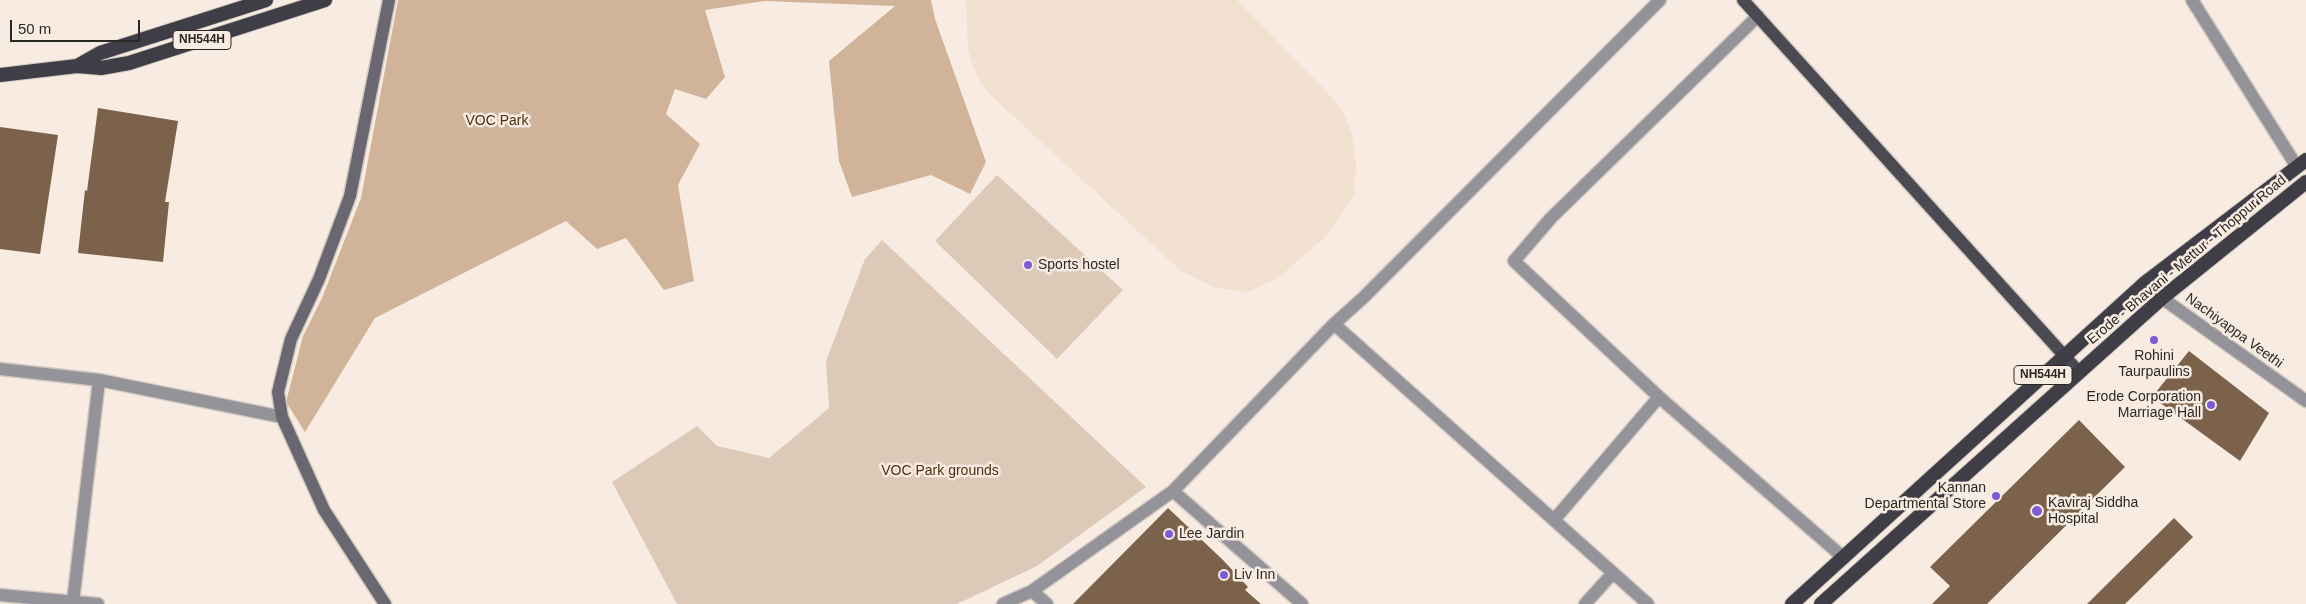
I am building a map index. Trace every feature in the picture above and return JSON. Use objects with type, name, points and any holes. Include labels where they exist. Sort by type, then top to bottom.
[{"type":"highway","name":"NH544H","points":[[77,66],[100,53],[266,0]]},
{"type":"highway","name":"NH544H","points":[[0,75],[77,66],[101,68],[129,63],[325,0]]},
{"type":"highway","name":"Erode - Bhavani - Mettur - Thoppur Road","points":[[1792,604],[2146,282],[2301,163]]},
{"type":"highway","name":"Erode - Bhavani - Mettur - Thoppur Road","points":[[1820,604],[2162,298],[2306,182]]},
{"type":"main road","points":[[385,604],[324,510],[282,417],[278,392],[291,339],[319,279],[350,196],[389,0]]},
{"type":"main road","points":[[1743,0],[2079,372]]},
{"type":"street","points":[[1003,604],[1032,591],[1173,491],[1334,324],[1364,297],[1660,0]]},
{"type":"street","points":[[2192,0],[2301,163]]},
{"type":"street","points":[[1758,16],[1551,218],[1514,261],[1659,397],[1844,558]]},
{"type":"street","name":"Nachiyappa Veethi","points":[[2146,282],[2162,298],[2306,401]]},
{"type":"street","points":[[1334,324],[1648,604]]},
{"type":"street","points":[[0,369],[98,380],[282,417]]},
{"type":"street","points":[[73,602],[98,380]]},
{"type":"street","points":[[1554,520],[1659,397]]},
{"type":"street","points":[[1173,491],[1302,604]]},
{"type":"street","points":[[1585,604],[1614,573]]},
{"type":"street","points":[[1032,591],[1047,604]]},
{"type":"street","points":[[0,595],[56,602],[98,604]]},
{"type":"shaded area","points":[[966,0],[1237,0],[1327,92],[1344,114],[1352,134],[1356,164],[1354,196],[1324,238],[1278,278],[1249,292],[1216,288],[1181,271],[986,91],[978,79],[968,50]]},
{"type":"green space","name":"VOC Park","points":[[398,0],[931,0],[935,19],[986,162],[970,194],[931,175],[852,197],[839,161],[829,61],[895,6],[764,1],[705,10],[725,77],[706,99],[675,89],[666,114],[700,144],[678,185],[694,281],[664,290],[626,238],[597,249],[566,221],[375,318],[305,432],[286,402],[303,336],[322,298],[361,198]]},
{"type":"green space","name":"Sports hostel","points":[[997,175],[1123,290],[1057,359],[935,241]]},
{"type":"green space","name":"VOC Park grounds","points":[[882,240],[1146,487],[1037,566],[957,604],[677,604],[612,482],[697,426],[717,446],[769,458],[829,408],[826,361],[865,259]]},
{"type":"building","points":[[98,108],[178,121],[165,202],[169,202],[163,262],[78,253],[85,190],[87,191]]},
{"type":"building","points":[[0,127],[58,135],[40,254],[0,249]]},
{"type":"building","name":"Erode Corporation Marriage Hall","points":[[2189,351],[2269,413],[2240,461],[2152,397]]},
{"type":"building","points":[[2079,420],[2125,467],[1987,604],[1932,604],[1950,586],[1930,567]]},
{"type":"building","name":"Lee Jardin","points":[[1168,508],[1223,560],[1248,587],[1245,590],[1261,604],[1073,604]]},
{"type":"building","points":[[2174,518],[2193,537],[2125,604],[2087,604]]},
{"type":"place","name":"Sports hostel","points":[[1028,265]]},
{"type":"place","name":"Rohini Taurpaulins","points":[[2154,340]]},
{"type":"place","name":"Erode Corporation Marriage Hall","points":[[2211,405]]},
{"type":"place","name":"Kannan Departmental Store","points":[[1996,496]]},
{"type":"place","name":"Kaviraj Siddha Hospital","points":[[2037,511]]},
{"type":"place","name":"Lee Jardin","points":[[1169,534]]},
{"type":"place","name":"Liv Inn","points":[[1224,575]]}]
